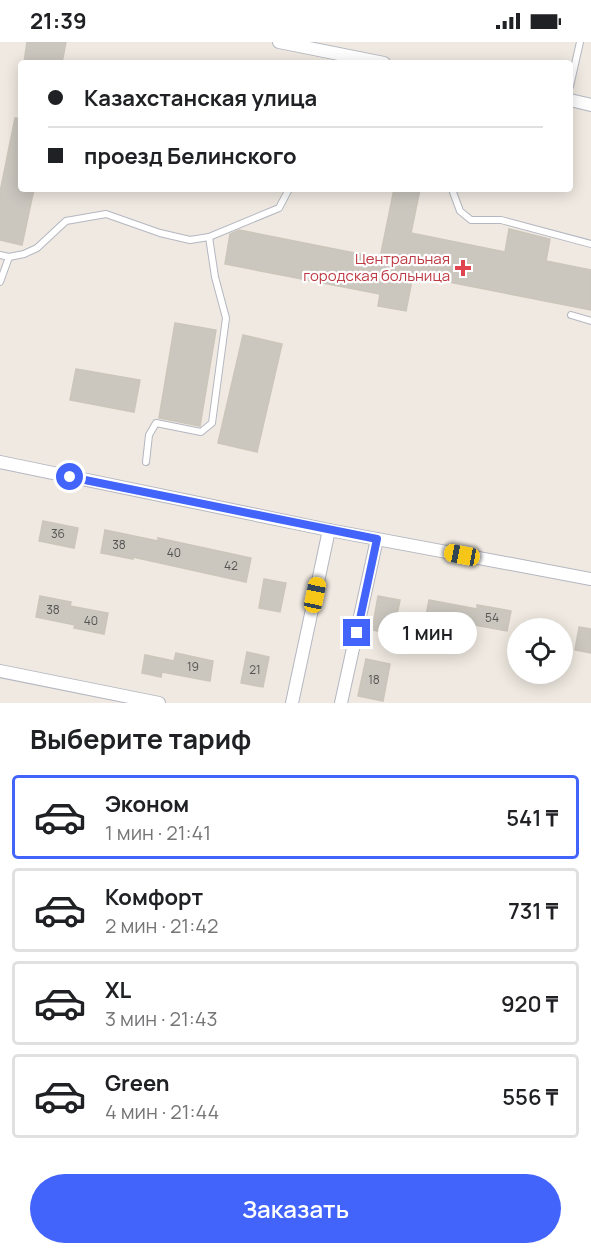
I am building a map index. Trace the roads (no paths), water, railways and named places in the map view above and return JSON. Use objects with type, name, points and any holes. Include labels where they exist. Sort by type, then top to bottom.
[{"type":"street","points":[[279,42],[361,60]]},
{"type":"street","points":[[573,101],[591,105]]},
{"type":"street","points":[[0,462],[329,530],[591,579]]},
{"type":"street","points":[[292,703],[329,530]]},
{"type":"street","points":[[341,703],[377,539]]},
{"type":"street","points":[[0,671],[159,703]]},
{"type":"lane","points":[[573,73],[580,42]]},
{"type":"lane","points":[[0,255],[9,257],[37,248],[66,221],[106,214],[160,233],[190,240],[209,237],[279,208],[287,192]]},
{"type":"lane","points":[[453,192],[460,211],[471,220],[501,220],[591,244]]},
{"type":"lane","points":[[146,462],[149,435],[156,423],[201,432],[212,423],[226,318],[215,277],[209,237]]},
{"type":"lane","points":[[0,282],[9,257]]},
{"type":"lane","points":[[571,315],[591,321]]},
{"type":"place","name":"Центральная городская больница","points":[[463,268]]}]
